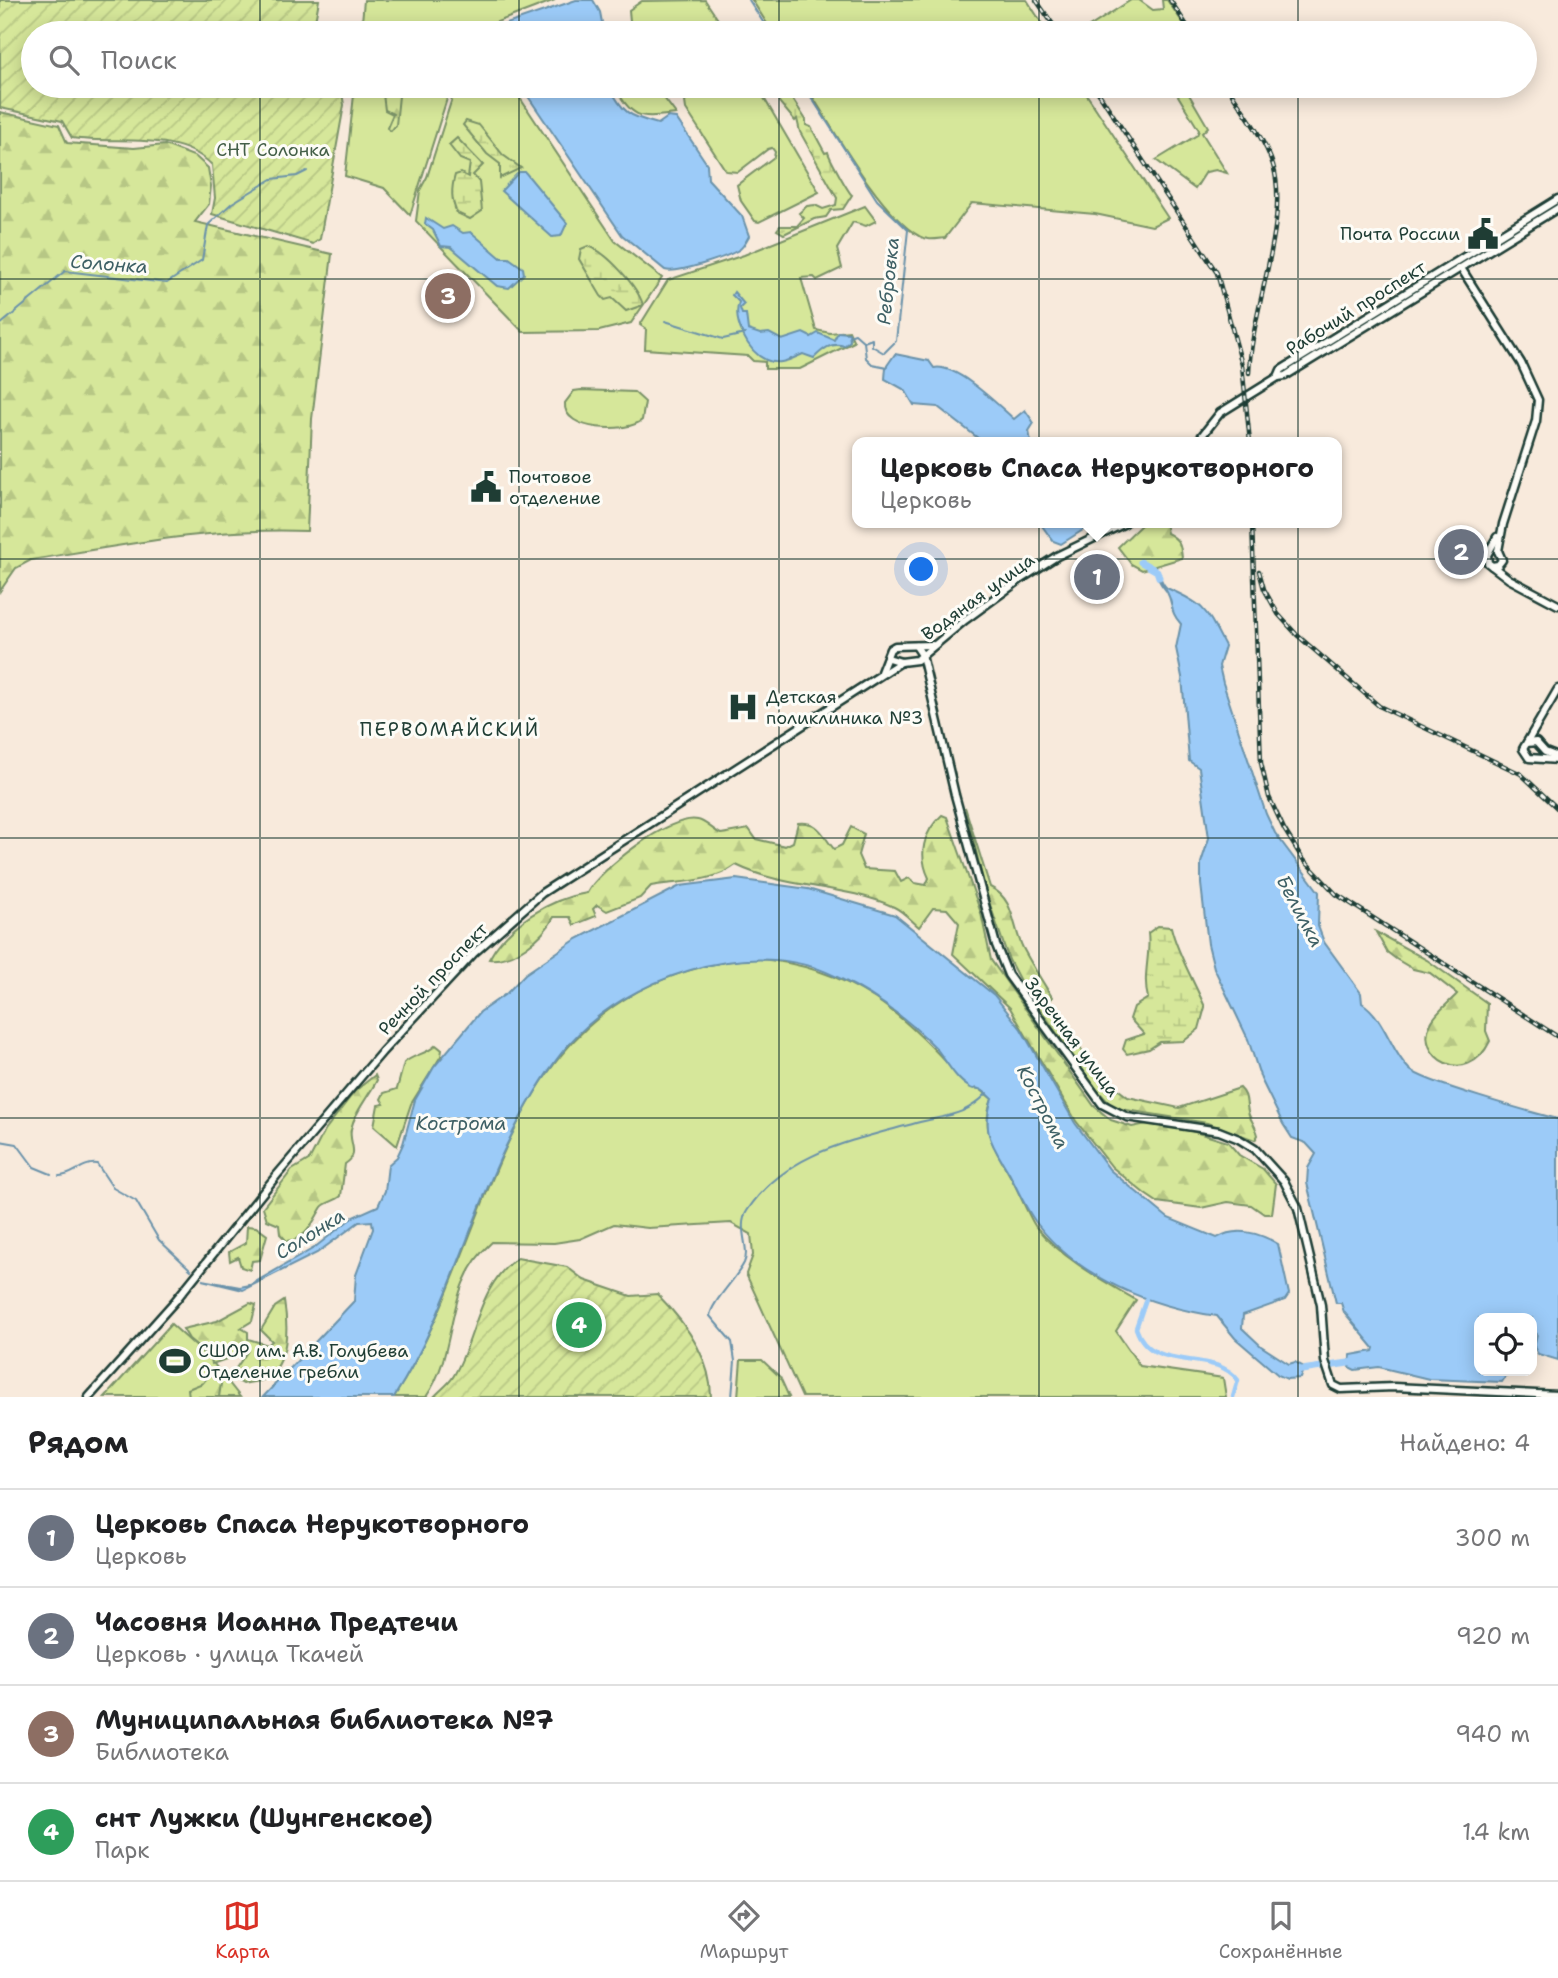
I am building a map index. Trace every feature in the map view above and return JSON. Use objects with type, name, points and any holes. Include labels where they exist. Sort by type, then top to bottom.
[{"type":"street","name":"Рабочий проспект","points":[[1278,377],[1282,370],[1558,199]]},
{"type":"street","name":"Рабочий проспект","points":[[1201,437],[1220,413],[1558,208]]},
{"type":"street","points":[[1461,268],[1521,363],[1539,404],[1501,529],[1486,560],[1509,579],[1558,605]]},
{"type":"street","name":"Водяная улица","points":[[911,662],[1021,579],[1057,556],[1115,528]]},
{"type":"street","points":[[1501,529],[1498,551],[1509,579]]},
{"type":"street","points":[[1489,553],[1498,551]]},
{"type":"street","points":[[1492,566],[1498,565],[1502,560]]},
{"type":"street","points":[[879,675],[890,649],[895,646],[932,646]]},
{"type":"street","points":[[916,646],[922,655]]},
{"type":"street","name":"Заречная улица","points":[[922,655],[996,945],[1008,975],[1102,1104],[1127,1116],[1219,1131],[1239,1139],[1255,1149],[1284,1181],[1301,1220],[1321,1305],[1325,1361],[1333,1385],[1341,1389],[1394,1387],[1558,1395]]},
{"type":"street","points":[[888,658],[911,662],[926,678]]},
{"type":"street","name":"Речной проспект","points":[[89,1397],[176,1301],[277,1175],[382,1052],[474,953],[538,896],[901,662]]},
{"type":"street","points":[[1558,689],[1525,744],[1525,754],[1533,758],[1558,758]]},
{"type":"street","points":[[1533,758],[1539,753],[1538,724]]},
{"type":"street","points":[[1525,744],[1532,741],[1548,754],[1558,758]]},
{"type":"green space","name":"СНТ Солонка","points":[[0,0],[319,0],[315,21],[21,21],[21,98],[343,98],[344,105],[320,239],[313,244],[212,214],[215,198],[212,165],[198,154],[182,147],[146,141],[72,138],[62,121],[0,108]]},
{"type":"green space","points":[[364,0],[555,0],[500,21],[362,21]]},
{"type":"green space","points":[[705,0],[719,21],[630,21],[629,10],[642,1]]},
{"type":"green space","points":[[752,0],[1027,0],[1040,21],[765,21]]},
{"type":"green space","points":[[1131,0],[1139,0],[1153,10],[1163,9],[1162,0],[1167,0],[1182,21],[1099,21]]},
{"type":"green space","points":[[354,98],[447,98],[410,215],[384,188],[345,176]]},
{"type":"green space","points":[[384,98],[399,98],[396,125],[391,131],[387,128],[393,114],[385,110]]},
{"type":"green space","points":[[452,98],[520,98],[615,241],[662,278],[631,323],[599,331],[523,332],[416,221],[420,190],[427,177]]},
{"type":"green space","points":[[622,98],[664,98],[676,114],[645,116],[632,111]]},
{"type":"green space","points":[[687,98],[764,98],[819,192],[759,222],[755,221],[741,201],[737,185],[774,157],[775,152],[772,148],[768,149],[738,172],[726,171],[686,109]]},
{"type":"green space","points":[[779,98],[792,98],[806,120],[806,125],[811,127],[825,153],[828,152],[852,195],[843,209],[831,210],[826,217],[814,219],[784,234],[777,230],[780,226],[797,226],[804,218],[799,213],[807,206],[815,205],[823,209],[836,205],[837,198],[800,132],[797,119],[795,121],[779,102]]},
{"type":"green space","points":[[813,98],[1089,98],[1168,218],[1152,226],[1095,214],[972,203],[945,238],[922,238],[888,209],[842,145]]},
{"type":"green space","points":[[1179,98],[1191,98],[1208,127],[1202,133],[1227,173],[1216,170],[1206,172],[1195,189],[1156,160],[1197,135],[1199,130]]},
{"type":"green space","points":[[0,112],[59,125],[67,143],[134,148],[165,145],[196,157],[208,168],[211,186],[209,204],[195,222],[332,254],[312,419],[307,531],[203,534],[31,560],[16,568],[0,591]]},
{"type":"green space","points":[[466,121],[479,125],[503,155],[521,168],[500,178],[500,164],[487,154],[463,125]]},
{"type":"green space","points":[[457,138],[483,165],[473,175],[479,182],[482,211],[470,219],[457,213],[453,199],[455,175],[461,173],[468,177],[470,163],[460,159],[449,145]]},
{"type":"green space","points":[[865,206],[876,221],[866,226],[853,222],[837,249],[842,268],[817,280],[814,277],[801,278],[816,330],[830,333],[849,331],[854,342],[800,369],[765,369],[765,362],[753,361],[748,356],[645,349],[646,329],[640,325],[668,280],[744,255]]},
{"type":"green space","points":[[588,246],[603,255],[620,271],[635,289],[643,305],[626,311],[612,298],[605,300],[601,296],[579,259],[581,249]]},
{"type":"green space","points":[[574,391],[634,392],[645,402],[642,420],[624,427],[611,428],[585,425],[574,420],[567,413],[565,403]]},
{"type":"green space","points":[[1138,528],[1166,528],[1167,533],[1179,543],[1182,558],[1142,570],[1131,564],[1118,547]]},
{"type":"green space","points":[[965,807],[990,887],[1004,898],[1009,906],[1019,940],[1052,997],[1046,1005],[1058,1009],[1094,1071],[1128,1097],[1179,1108],[1240,1088],[1245,1094],[1249,1115],[1258,1135],[1255,1140],[1207,1123],[1114,1108],[1097,1090],[1020,981],[1009,960],[987,896]]},
{"type":"green space","points":[[942,815],[947,817],[981,913],[991,960],[1094,1106],[1111,1120],[1132,1127],[1147,1124],[1188,1130],[1228,1142],[1239,1155],[1263,1169],[1276,1184],[1272,1214],[1264,1214],[1251,1205],[1228,1202],[1201,1208],[1157,1202],[1112,1167],[1076,1121],[1010,1008],[953,954],[959,923],[947,909],[933,908],[919,927],[897,909],[875,900],[774,878],[736,865],[706,878],[651,886],[640,898],[607,911],[597,905],[593,909],[596,916],[574,925],[570,917],[554,917],[543,933],[517,953],[489,959],[518,924],[545,907],[587,893],[605,871],[636,846],[671,825],[686,820],[701,821],[721,834],[749,829],[756,839],[785,846],[793,842],[798,823],[811,824],[820,830],[834,849],[842,845],[851,827],[864,834],[858,855],[864,869],[895,871],[901,882],[909,878],[915,883],[926,885],[929,878],[924,861],[924,844],[930,829]]},
{"type":"green space","points":[[1158,926],[1171,927],[1181,957],[1205,1007],[1199,1029],[1184,1041],[1160,1042],[1149,1049],[1127,1054],[1123,1049],[1126,1040],[1144,1034],[1130,1019],[1134,1007],[1148,998],[1148,933]]},
{"type":"green space","points":[[1376,932],[1427,960],[1487,1003],[1486,1031],[1490,1041],[1480,1056],[1469,1064],[1456,1066],[1445,1063],[1436,1056],[1429,1047],[1427,1035],[1431,1023],[1457,994],[1430,973],[1413,969],[1396,959],[1387,952]]},
{"type":"green space","points":[[752,958],[820,971],[875,998],[922,1038],[969,1087],[980,1089],[992,1099],[987,1120],[990,1138],[1036,1227],[1070,1259],[1136,1300],[1116,1331],[1140,1366],[1223,1378],[1226,1397],[802,1397],[746,1274],[753,1255],[751,1234],[731,1223],[648,1228],[614,1224],[580,1239],[554,1243],[492,1242],[476,1259],[465,1278],[444,1358],[426,1397],[394,1397],[431,1330],[518,1124],[554,1064],[602,1015],[667,978]]},
{"type":"green space","points":[[436,1045],[442,1050],[441,1056],[411,1104],[397,1146],[374,1126],[378,1105],[384,1104],[381,1099],[384,1093],[397,1089],[404,1063]]},
{"type":"green space","points":[[375,1075],[377,1080],[351,1129],[353,1152],[345,1164],[341,1196],[322,1207],[300,1237],[287,1241],[280,1234],[279,1225],[267,1220],[263,1207],[292,1170],[310,1159],[325,1130],[355,1091]]},
{"type":"green space","points":[[247,1226],[256,1227],[267,1235],[260,1260],[252,1261],[250,1270],[241,1267],[238,1257],[230,1261],[229,1252],[246,1243]]},
{"type":"green space","points":[[517,1258],[567,1267],[584,1280],[631,1296],[657,1294],[686,1328],[701,1354],[710,1382],[711,1397],[434,1397],[451,1380],[461,1362],[493,1283]]},
{"type":"green space","points":[[284,1301],[286,1332],[283,1354],[273,1372],[260,1381],[243,1384],[230,1377],[247,1352],[212,1364],[211,1357],[189,1339],[183,1329],[217,1321],[250,1303],[256,1305],[252,1321],[241,1328],[248,1332],[248,1339],[268,1345],[272,1341],[261,1330],[275,1307]]},
{"type":"green space","name":"СШОР им. А.В. Голубева Отделение гребли","points":[[171,1324],[210,1359],[240,1397],[105,1397]]},
{"type":"green space","points":[[741,1360],[762,1360],[780,1377],[789,1397],[738,1397]]},
{"type":"green space","points":[[214,1369],[221,1384],[219,1397],[189,1397],[188,1389],[203,1383]]},
{"type":"water","points":[[576,0],[593,0],[602,21],[515,21]]},
{"type":"water","points":[[529,98],[616,98],[633,116],[658,124],[668,117],[676,118],[707,164],[708,179],[742,216],[749,236],[744,245],[734,252],[702,264],[671,271],[665,270],[622,235]]},
{"type":"water","points":[[519,172],[525,172],[567,223],[561,236],[552,237],[501,191]]},
{"type":"water","points":[[426,218],[443,229],[452,226],[463,233],[471,232],[501,258],[509,258],[523,268],[524,274],[509,288],[497,286],[451,247],[441,246],[433,230],[425,224]]},
{"type":"water","points":[[734,292],[744,304],[740,308],[742,314],[746,314],[748,330],[760,334],[769,333],[782,340],[803,333],[811,337],[818,333],[834,340],[838,332],[849,333],[850,341],[844,346],[828,347],[814,358],[803,354],[781,362],[766,360],[753,350],[743,335],[737,310],[739,302],[732,295]]},
{"type":"water","points":[[895,354],[929,361],[934,368],[954,372],[976,386],[1014,419],[1025,410],[1034,423],[1029,431],[1030,437],[977,437],[938,407],[914,405],[905,390],[885,379],[886,367]]},
{"type":"water","points":[[1044,528],[1086,528],[1061,544],[1053,541]]},
{"type":"water","points":[[1157,571],[1167,588],[1204,610],[1225,646],[1219,666],[1223,683],[1266,814],[1275,833],[1319,892],[1318,926],[1324,942],[1361,993],[1362,1003],[1376,1017],[1402,1061],[1418,1075],[1434,1081],[1479,1097],[1558,1119],[1558,1360],[1537,1352],[1537,1313],[1474,1313],[1474,1376],[1506,1376],[1502,1382],[1429,1379],[1379,1367],[1355,1370],[1349,1367],[1351,1355],[1373,1351],[1374,1348],[1344,1312],[1341,1303],[1336,1303],[1307,1183],[1308,1168],[1316,1154],[1306,1143],[1292,1138],[1283,1124],[1261,1079],[1248,1039],[1214,968],[1208,944],[1201,863],[1209,838],[1199,768],[1189,761],[1182,677],[1176,648],[1181,624],[1167,592],[1159,581]]},
{"type":"water","name":"Кострома","points":[[736,879],[808,889],[895,915],[994,995],[1021,1029],[1075,1123],[1110,1170],[1168,1218],[1217,1238],[1232,1232],[1248,1232],[1278,1244],[1289,1294],[1285,1300],[1243,1315],[1242,1328],[1261,1346],[1289,1364],[1295,1362],[1304,1367],[1300,1378],[1287,1379],[1278,1375],[1235,1338],[1217,1316],[1168,1306],[1143,1297],[1096,1275],[1075,1261],[1038,1225],[993,1146],[988,1130],[992,1099],[981,1090],[973,1089],[964,1083],[935,1047],[898,1014],[870,995],[826,972],[794,963],[760,960],[724,962],[689,970],[655,983],[594,1020],[570,1043],[539,1086],[513,1132],[483,1198],[429,1333],[394,1397],[263,1397],[354,1301],[356,1275],[373,1229],[372,1221],[359,1222],[317,1253],[243,1290],[202,1280],[240,1287],[250,1285],[314,1248],[353,1217],[378,1206],[385,1191],[388,1165],[397,1157],[415,1100],[434,1067],[480,1012],[507,993],[525,974],[575,940],[680,886]]},
{"type":"waterway","name":"Ребровка","points":[[749,0],[762,21]]},
{"type":"waterway","name":"Ребровка","points":[[812,98],[877,200],[908,230],[896,341],[884,353],[872,346],[872,339],[864,342]]},
{"type":"waterway","name":"Солонка","points":[[0,325],[65,271],[167,283],[202,260],[208,225],[232,203],[272,179],[297,176],[307,171]]},
{"type":"waterway","name":"Белилка","points":[[665,321],[723,339],[745,334]]},
{"type":"waterway","name":"Белилка","points":[[849,336],[855,334],[864,342],[866,358],[872,364],[887,367]]},
{"type":"waterway","name":"Белилка","points":[[1141,562],[1157,571],[1159,577]]},
{"type":"waterway","points":[[732,1397],[735,1361],[732,1342],[710,1316],[715,1304],[744,1263],[744,1218],[763,1191],[800,1162],[822,1152],[868,1136],[963,1111],[987,1093]]},
{"type":"waterway","name":"Солонка","points":[[0,1141],[17,1144],[34,1167],[51,1174]]},
{"type":"waterway","name":"Солонка","points":[[59,1176],[97,1164],[113,1188],[136,1201],[159,1240],[191,1270]]},
{"type":"waterway","points":[[1146,1299],[1136,1328],[1144,1342],[1155,1351],[1168,1356],[1227,1370],[1238,1380],[1233,1397]]},
{"type":"waterway","name":"Кострома","points":[[1295,1371],[1355,1362]]},
{"type":"railway","points":[[1036,0],[1051,21]]},
{"type":"railway","points":[[1170,0],[1184,21]]},
{"type":"railway","points":[[1102,98],[1217,273],[1242,365],[1249,437]]},
{"type":"railway","points":[[1235,98],[1264,144],[1273,165],[1277,187],[1273,239],[1251,349],[1249,373]]},
{"type":"railway","points":[[1252,528],[1261,763],[1269,797],[1284,829],[1302,858],[1336,894],[1558,1037]]},
{"type":"railway","points":[[1259,571],[1264,589],[1278,614],[1297,635],[1379,706],[1521,774],[1558,809]]},
{"type":"place","name":"Почта России","points":[[1483,234]]},
{"type":"place","name":"Муниципальная библиотека №7","points":[[448,296]]},
{"type":"place","name":"Почтовое отделение","points":[[486,487]]},
{"type":"place","name":"Часовня Иоанна Предтечи","points":[[1461,552]]},
{"type":"place","name":"Церковь Спаса Нерукотворного","points":[[1097,577]]},
{"type":"place","name":"Детская поликлиника №3","points":[[743,707]]},
{"type":"place","name":"снт Лужки (Шунгенское)","points":[[579,1325]]},
{"type":"place","name":"СШОР им. А.В. Голубева Отделение гребли","points":[[175,1361]]},
{"type":"district","name":"ПЕРВОМАЙСКИЙ","points":[[450,729]]}]
